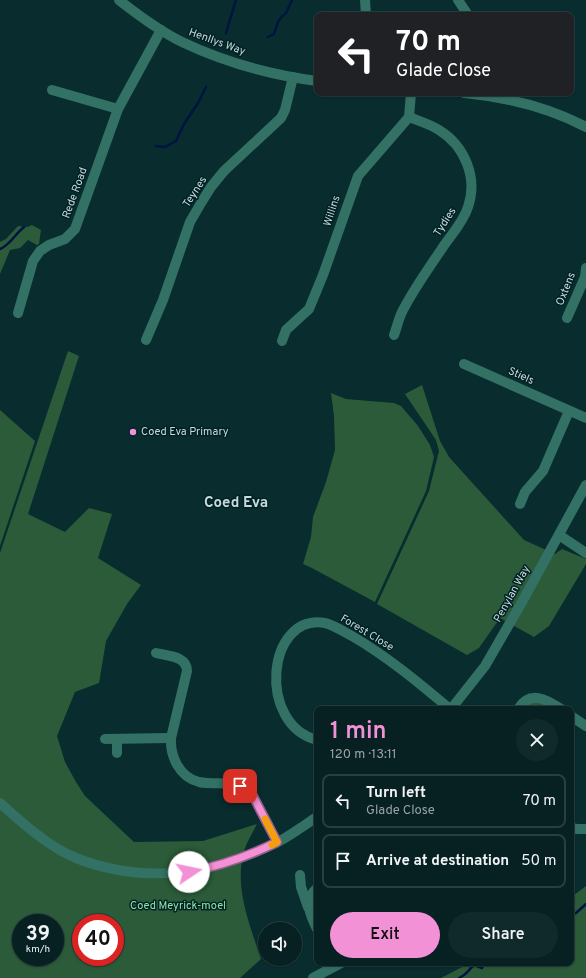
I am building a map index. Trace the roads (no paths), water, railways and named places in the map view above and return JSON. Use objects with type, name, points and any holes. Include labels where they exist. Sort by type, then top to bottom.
[{"type":"street","name":"Henllys Way","points":[[119,0],[161,30],[181,42],[223,58],[274,73],[314,80]]},
{"type":"street","points":[[365,0],[366,12]]},
{"type":"street","points":[[458,0],[466,12]]},
{"type":"street","name":"Rede Road","points":[[18,313],[33,261],[40,251],[65,238],[75,229],[118,109],[161,30]]},
{"type":"street","name":"Teynes","points":[[146,340],[163,300],[190,222],[211,187],[224,171],[282,118],[293,77]]},
{"type":"street","points":[[52,90],[118,109]]},
{"type":"street","points":[[409,117],[411,96]]},
{"type":"street","points":[[490,96],[523,103],[585,123]]},
{"type":"street","name":"Tydies","points":[[394,335],[406,305],[440,250],[463,218],[471,194],[469,171],[462,151],[456,143],[439,130],[409,117]]},
{"type":"street","name":"Willins","points":[[282,341],[286,330],[309,308],[316,295],[358,176],[409,117]]},
{"type":"street","name":"Oxtens","points":[[567,318],[585,277],[586,268]]},
{"type":"street","name":"Stiels","points":[[464,364],[586,418]]},
{"type":"street","points":[[520,504],[525,492],[543,471],[569,411]]},
{"type":"street","name":"Penylan Way","points":[[453,706],[485,666],[586,485]]},
{"type":"street","points":[[559,535],[586,554]]},
{"type":"street","name":"Forest Close","points":[[314,739],[306,736],[292,726],[280,704],[275,683],[277,662],[286,642],[293,633],[302,626],[310,623],[327,623],[365,644],[415,680],[447,706]]},
{"type":"street","points":[[163,658],[179,659],[184,662],[188,671],[170,745],[175,763],[181,771],[190,778],[199,782],[233,784],[240,786],[252,794],[277,842]]},
{"type":"street","points":[[520,706],[528,699],[536,697],[546,700],[556,706]]},
{"type":"street","points":[[574,718],[586,726]]},
{"type":"street","points":[[105,739],[171,738]]},
{"type":"street","points":[[117,739],[117,753]]},
{"type":"street","points":[[0,803],[43,840],[75,858],[105,867],[132,872],[156,874],[189,872],[212,868],[252,854],[277,842],[314,819]]},
{"type":"street","points":[[574,828],[586,829]]},
{"type":"street","points":[[300,875],[308,909],[314,922]]},
{"type":"street","points":[[308,909],[309,899],[314,892]]},
{"type":"street","points":[[314,978],[334,966]]},
{"type":"waterway","points":[[226,33],[236,0]]},
{"type":"waterway","points":[[268,37],[274,34],[278,22],[286,13],[292,0]]},
{"type":"waterway","points":[[156,146],[165,147],[176,141],[184,124],[198,103],[206,87]]},
{"type":"waterway","points":[[0,249],[7,245],[24,227]]},
{"type":"waterway","points":[[574,913],[586,904]]},
{"type":"waterway","points":[[459,978],[473,966]]},
{"type":"waterway","points":[[477,966],[482,968],[483,966]]},
{"type":"place","name":"Coed Eva Primary","points":[[133,432]]},
{"type":"district","name":"Coed Eva","points":[[236,503]]},
{"type":"park label","name":"Coed Meyrick-moel","points":[[178,906]]}]
